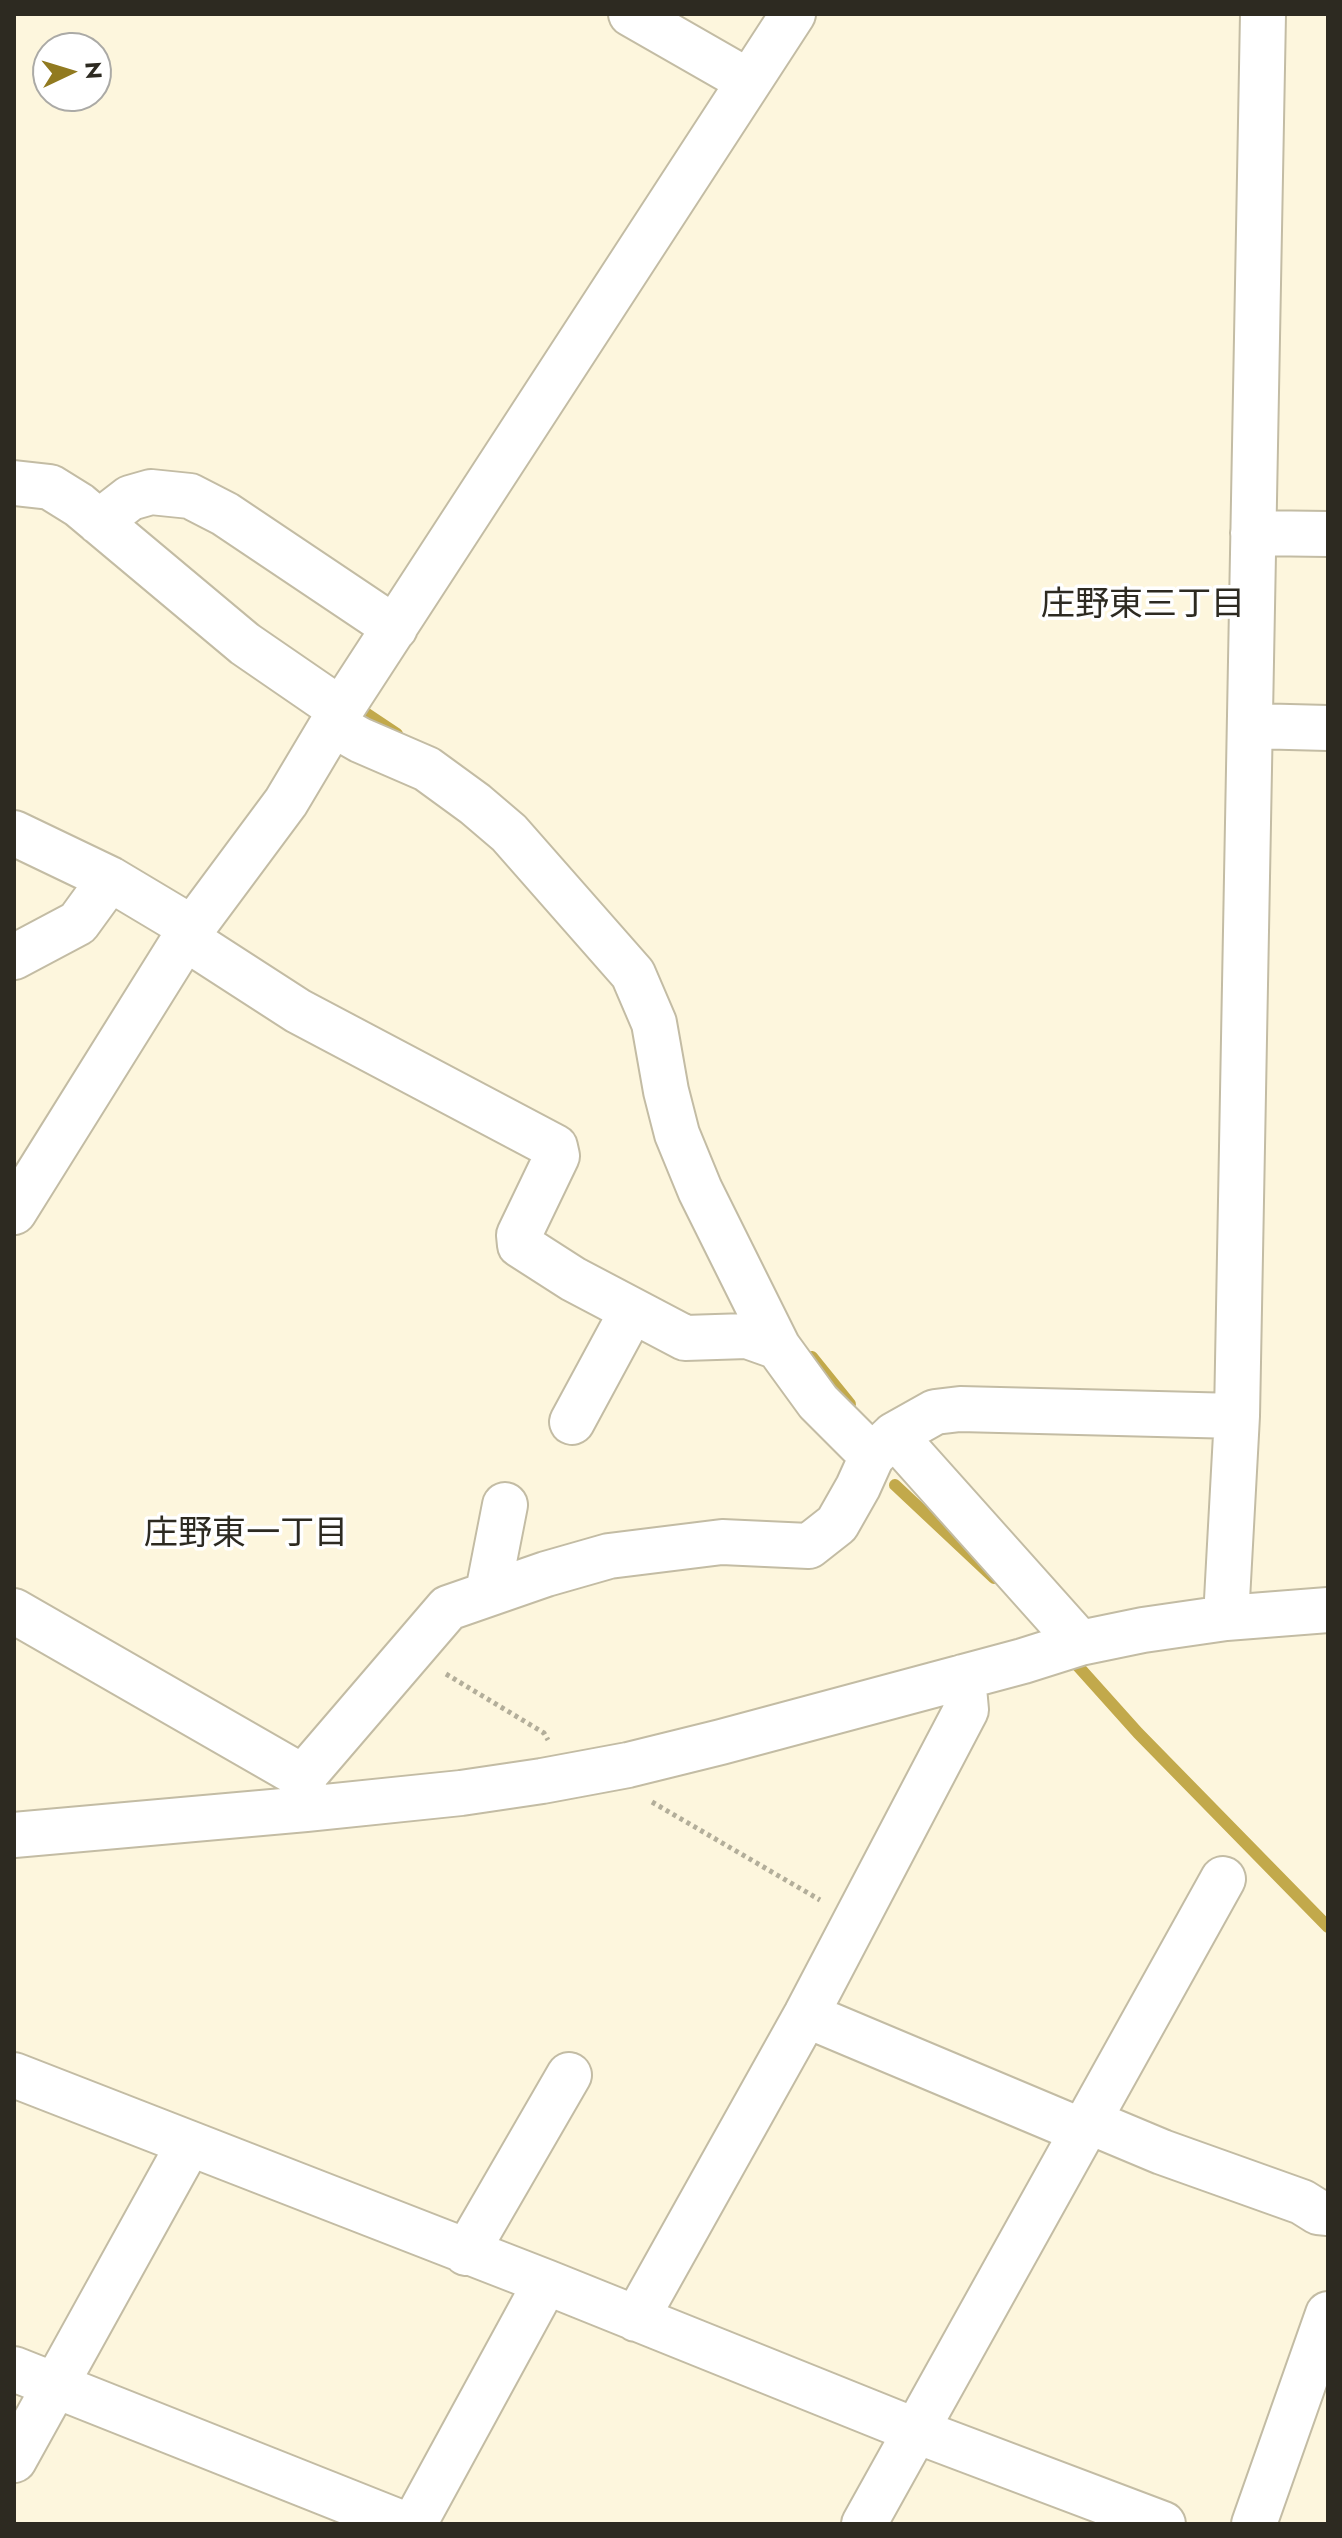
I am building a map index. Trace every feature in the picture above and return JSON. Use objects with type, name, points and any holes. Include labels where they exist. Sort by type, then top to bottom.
[{"type":"street","points":[[631,14],[748,81]]},
{"type":"street","points":[[14,1212],[189,933],[286,802],[343,708],[793,14]]},
{"type":"street","points":[[1226,1618],[1237,1416],[1263,14]]},
{"type":"street","points":[[14,483],[50,487],[79,505],[114,510],[151,492],[190,496],[225,514],[395,628]]},
{"type":"street","points":[[114,510],[245,644],[343,708],[360,740],[427,769],[509,833],[633,974],[654,1023],[677,1134],[700,1190],[778,1347],[818,1402],[883,1445],[1080,1643]]},
{"type":"street","points":[[1253,533],[1328,534]]},
{"type":"street","points":[[1251,726],[1328,728]]},
{"type":"street","points":[[14,833],[110,879],[298,1011],[555,1147],[557,1156],[519,1235],[520,1245],[573,1279],[685,1338],[747,1336],[778,1347]]},
{"type":"street","points":[[14,957],[78,923],[110,879]]},
{"type":"street","points":[[572,1422],[632,1311]]},
{"type":"street","points":[[305,1793],[448,1608],[488,1592],[609,1556],[722,1542],[809,1546],[837,1524],[883,1445],[935,1412],[960,1409],[1237,1416]]},
{"type":"street","points":[[488,1592],[505,1505]]},
{"type":"street","points":[[14,1835],[305,1793],[461,1793],[568,1776],[628,1765],[1023,1661],[1080,1643],[1226,1618],[1328,1610]]},
{"type":"street","points":[[14,1611],[305,1793]]},
{"type":"street","points":[[636,2319],[806,2015],[966,1710],[963,1677]]},
{"type":"street","points":[[864,2524],[1223,1879]]},
{"type":"street","points":[[806,2015],[1085,2126],[1302,2202],[1318,2212],[1328,2213]]},
{"type":"street","points":[[14,2075],[546,2282],[1141,2520]]},
{"type":"street","points":[[466,2253],[569,2075]]},
{"type":"street","points":[[14,2460],[189,2144]]},
{"type":"street","points":[[414,2524],[546,2282]]},
{"type":"street","points":[[1254,2524],[1328,2314]]},
{"type":"street","points":[[14,2369],[404,2524]]},
{"type":"path","points":[[411,1653],[544,1733],[568,1776]]},
{"type":"path","points":[[628,1765],[634,1792],[855,1921]]},
{"type":"waterway","points":[[352,704],[397,734]]},
{"type":"waterway","points":[[812,1357],[850,1404]]},
{"type":"waterway","points":[[895,1485],[994,1578]]},
{"type":"waterway","points":[[1068,1655],[1138,1733],[1328,1927]]},
{"type":"district","name":"庄野東三丁目","points":[[1143,607]]},
{"type":"district","name":"庄野東一丁目","points":[[246,1536]]}]
